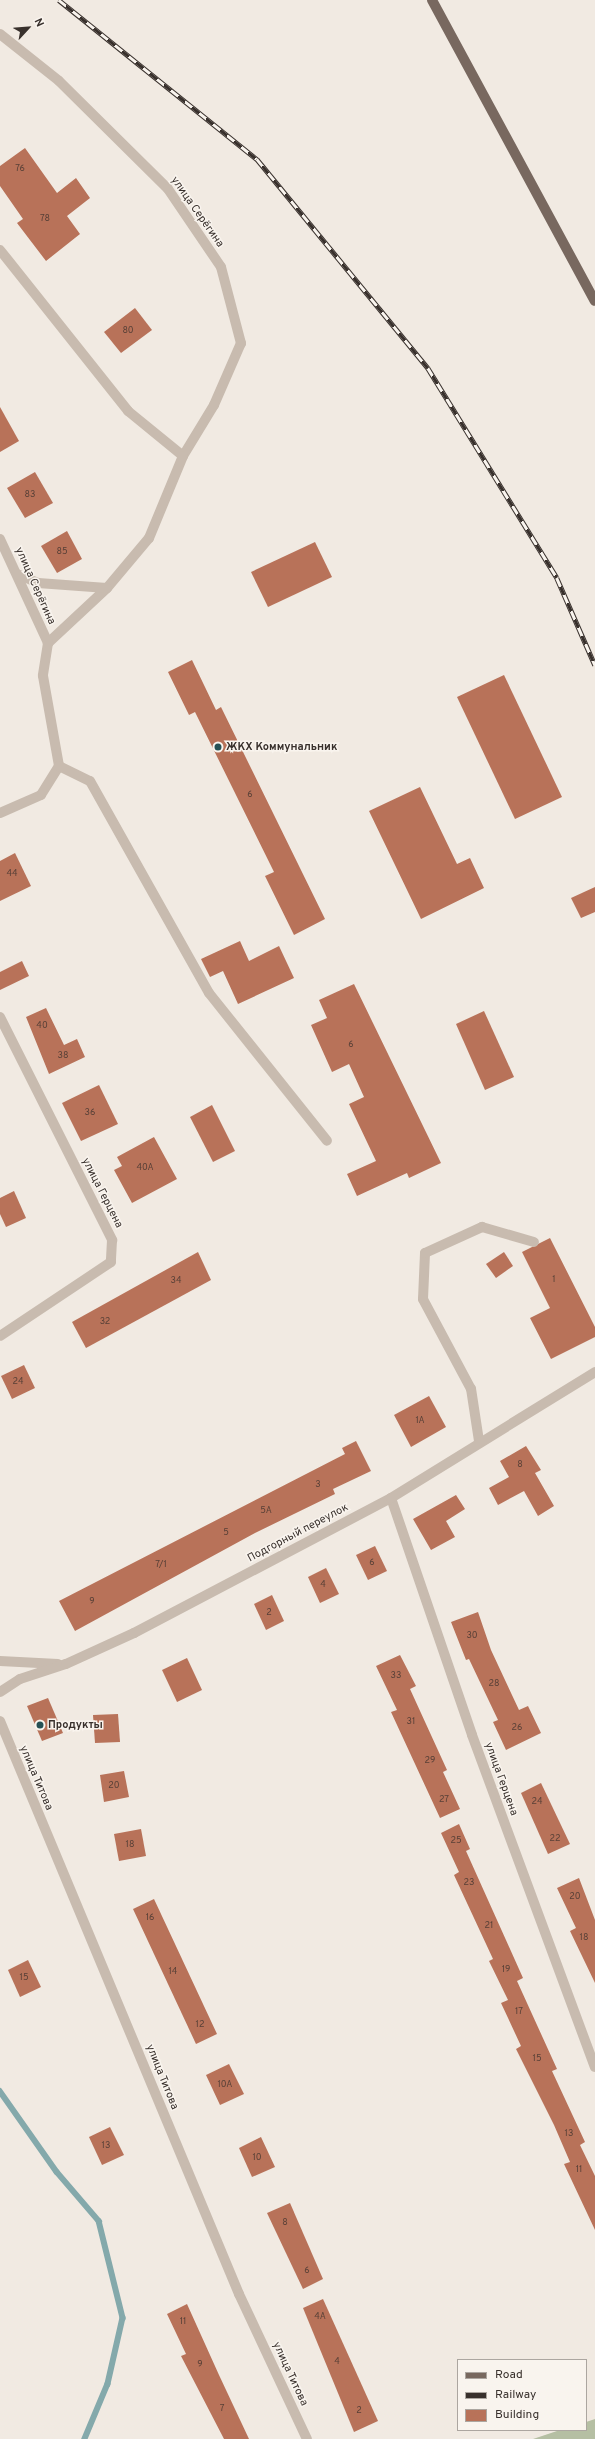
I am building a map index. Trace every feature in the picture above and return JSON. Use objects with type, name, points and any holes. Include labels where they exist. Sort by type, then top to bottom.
[{"type":"main road","points":[[432,0],[595,301]]},
{"type":"street","name":"улица Серёгина","points":[[0,34],[59,81],[168,189],[221,267],[241,343],[214,405],[183,456],[149,538],[107,588],[48,644],[0,539]]},
{"type":"street","points":[[0,250],[8,264],[128,411],[183,456]]},
{"type":"street","points":[[17,574],[38,583],[107,588]]},
{"type":"street","points":[[0,813],[41,795],[59,766],[43,676],[48,644]]},
{"type":"street","points":[[59,766],[90,781],[209,993],[327,1141]]},
{"type":"street","name":"улица Герцена","points":[[0,1017],[112,1240],[111,1262],[0,1336]]},
{"type":"street","points":[[478,1441],[471,1389],[423,1299],[425,1253],[482,1227],[534,1242]]},
{"type":"street","name":"Подгорный переулок","points":[[0,1692],[20,1679],[66,1664],[134,1633],[391,1498],[478,1441],[595,1372]]},
{"type":"street","name":"улица Герцена","points":[[391,1498],[472,1735],[595,2067]]},
{"type":"street","points":[[0,1661],[66,1664]]},
{"type":"street","name":"улица Титова","points":[[0,1721],[239,2294],[307,2439]]},
{"type":"green space","points":[[595,2419],[595,2439],[533,2439],[557,2431],[587,2431],[587,2422]]},
{"type":"building","points":[[25,148],[57,193],[76,178],[90,198],[67,216],[80,234],[46,261],[17,223],[23,219],[0,186],[0,166]]},
{"type":"building","points":[[135,308],[152,330],[121,353],[104,332]]},
{"type":"building","points":[[0,407],[19,441],[0,452]]},
{"type":"building","points":[[35,472],[53,503],[25,518],[7,488]]},
{"type":"building","points":[[67,531],[82,559],[57,573],[41,546]]},
{"type":"building","points":[[315,542],[332,577],[268,607],[251,572]]},
{"type":"building","points":[[192,660],[216,710],[221,707],[325,919],[294,935],[265,876],[274,872],[195,712],[189,715],[168,672]]},
{"type":"building","points":[[504,675],[562,797],[515,819],[457,697]]},
{"type":"building","points":[[420,787],[457,864],[470,858],[484,888],[421,919],[369,811]]},
{"type":"building","points":[[15,853],[31,886],[0,901],[0,861]]},
{"type":"building","points":[[595,887],[595,912],[581,918],[571,898]]},
{"type":"building","points":[[240,941],[249,961],[279,946],[294,978],[238,1004],[223,971],[210,977],[201,959]]},
{"type":"building","points":[[22,961],[29,976],[0,990],[0,972]]},
{"type":"building","points":[[354,984],[441,1163],[409,1178],[407,1173],[357,1196],[347,1174],[376,1161],[349,1104],[364,1097],[349,1064],[332,1072],[311,1025],[327,1018],[319,1000]]},
{"type":"building","points":[[46,1008],[64,1045],[77,1039],[85,1057],[49,1074],[26,1017]]},
{"type":"building","points":[[484,1011],[514,1077],[485,1090],[456,1024]]},
{"type":"building","points":[[99,1085],[118,1124],[81,1141],[62,1103]]},
{"type":"building","points":[[212,1105],[235,1151],[213,1162],[190,1117]]},
{"type":"building","points":[[154,1137],[177,1179],[132,1203],[114,1170],[122,1166],[117,1157]]},
{"type":"building","points":[[14,1191],[26,1218],[6,1227],[0,1214],[0,1198]]},
{"type":"building","points":[[550,1238],[595,1327],[595,1337],[551,1359],[530,1318],[550,1308],[522,1252]]},
{"type":"building","points":[[198,1252],[211,1280],[86,1348],[72,1322]]},
{"type":"building","points":[[504,1252],[513,1266],[496,1278],[486,1264]]},
{"type":"building","points":[[24,1365],[35,1388],[12,1399],[1,1376]]},
{"type":"building","points":[[429,1396],[446,1427],[411,1447],[394,1415]]},
{"type":"building","points":[[356,1441],[371,1471],[333,1489],[335,1494],[255,1533],[75,1631],[59,1601],[345,1454],[342,1448]]},
{"type":"building","points":[[526,1446],[541,1470],[535,1473],[554,1506],[538,1516],[524,1491],[498,1505],[489,1488],[509,1477],[500,1461]]},
{"type":"building","points":[[456,1495],[465,1509],[446,1521],[455,1537],[431,1550],[413,1519]]},
{"type":"building","points":[[375,1546],[387,1571],[368,1580],[356,1555]]},
{"type":"building","points":[[326,1568],[339,1594],[320,1603],[308,1577]]},
{"type":"building","points":[[272,1595],[284,1621],[266,1630],[254,1604]]},
{"type":"building","points":[[478,1612],[491,1650],[519,1710],[528,1706],[541,1733],[506,1750],[493,1722],[498,1720],[469,1659],[466,1660],[451,1622]]},
{"type":"building","points":[[400,1655],[416,1686],[410,1689],[447,1770],[443,1772],[460,1809],[440,1818],[391,1712],[397,1710],[376,1666]]},
{"type":"building","points":[[187,1658],[202,1690],[177,1702],[162,1670]]},
{"type":"building","points":[[48,1698],[63,1733],[42,1741],[27,1706]]},
{"type":"building","points":[[118,1714],[120,1742],[95,1743],[93,1715]]},
{"type":"building","points":[[124,1771],[129,1797],[104,1802],[100,1775]]},
{"type":"building","points":[[541,1783],[570,1844],[548,1854],[521,1793]]},
{"type":"building","points":[[459,1824],[470,1849],[466,1851],[523,1978],[517,1981],[557,2069],[552,2071],[585,2142],[580,2145],[595,2176],[595,2230],[564,2164],[570,2162],[554,2125],[516,2049],[521,2046],[501,2003],[508,2000],[489,1961],[493,1959],[454,1875],[459,1872],[441,1833]]},
{"type":"building","points":[[141,1829],[146,1856],[119,1861],[114,1834]]},
{"type":"building","points":[[579,1878],[595,1920],[595,1983],[570,1931],[576,1928],[557,1888]]},
{"type":"building","points":[[154,1899],[217,2034],[196,2044],[133,1909]]},
{"type":"building","points":[[28,1960],[41,1987],[20,1997],[8,1970]]},
{"type":"building","points":[[229,2064],[244,2094],[220,2105],[206,2075]]},
{"type":"building","points":[[110,2127],[124,2155],[102,2165],[89,2137]]},
{"type":"building","points":[[261,2137],[275,2167],[252,2177],[239,2148]]},
{"type":"building","points":[[290,2203],[323,2279],[303,2289],[267,2213]]},
{"type":"building","points":[[323,2299],[378,2421],[354,2432],[303,2308]]},
{"type":"building","points":[[187,2304],[249,2439],[224,2439],[181,2356],[186,2354],[167,2314]]},
{"type":"waterway","points":[[0,2091],[57,2172],[99,2221],[123,2318],[108,2384],[85,2439]]},
{"type":"railway","points":[[59,0],[257,159],[428,368],[557,578],[595,665]]},
{"type":"place","name":"ЖКХ Коммунальник","points":[[218,747]]},
{"type":"place","name":"Продукты","points":[[40,1725]]}]
